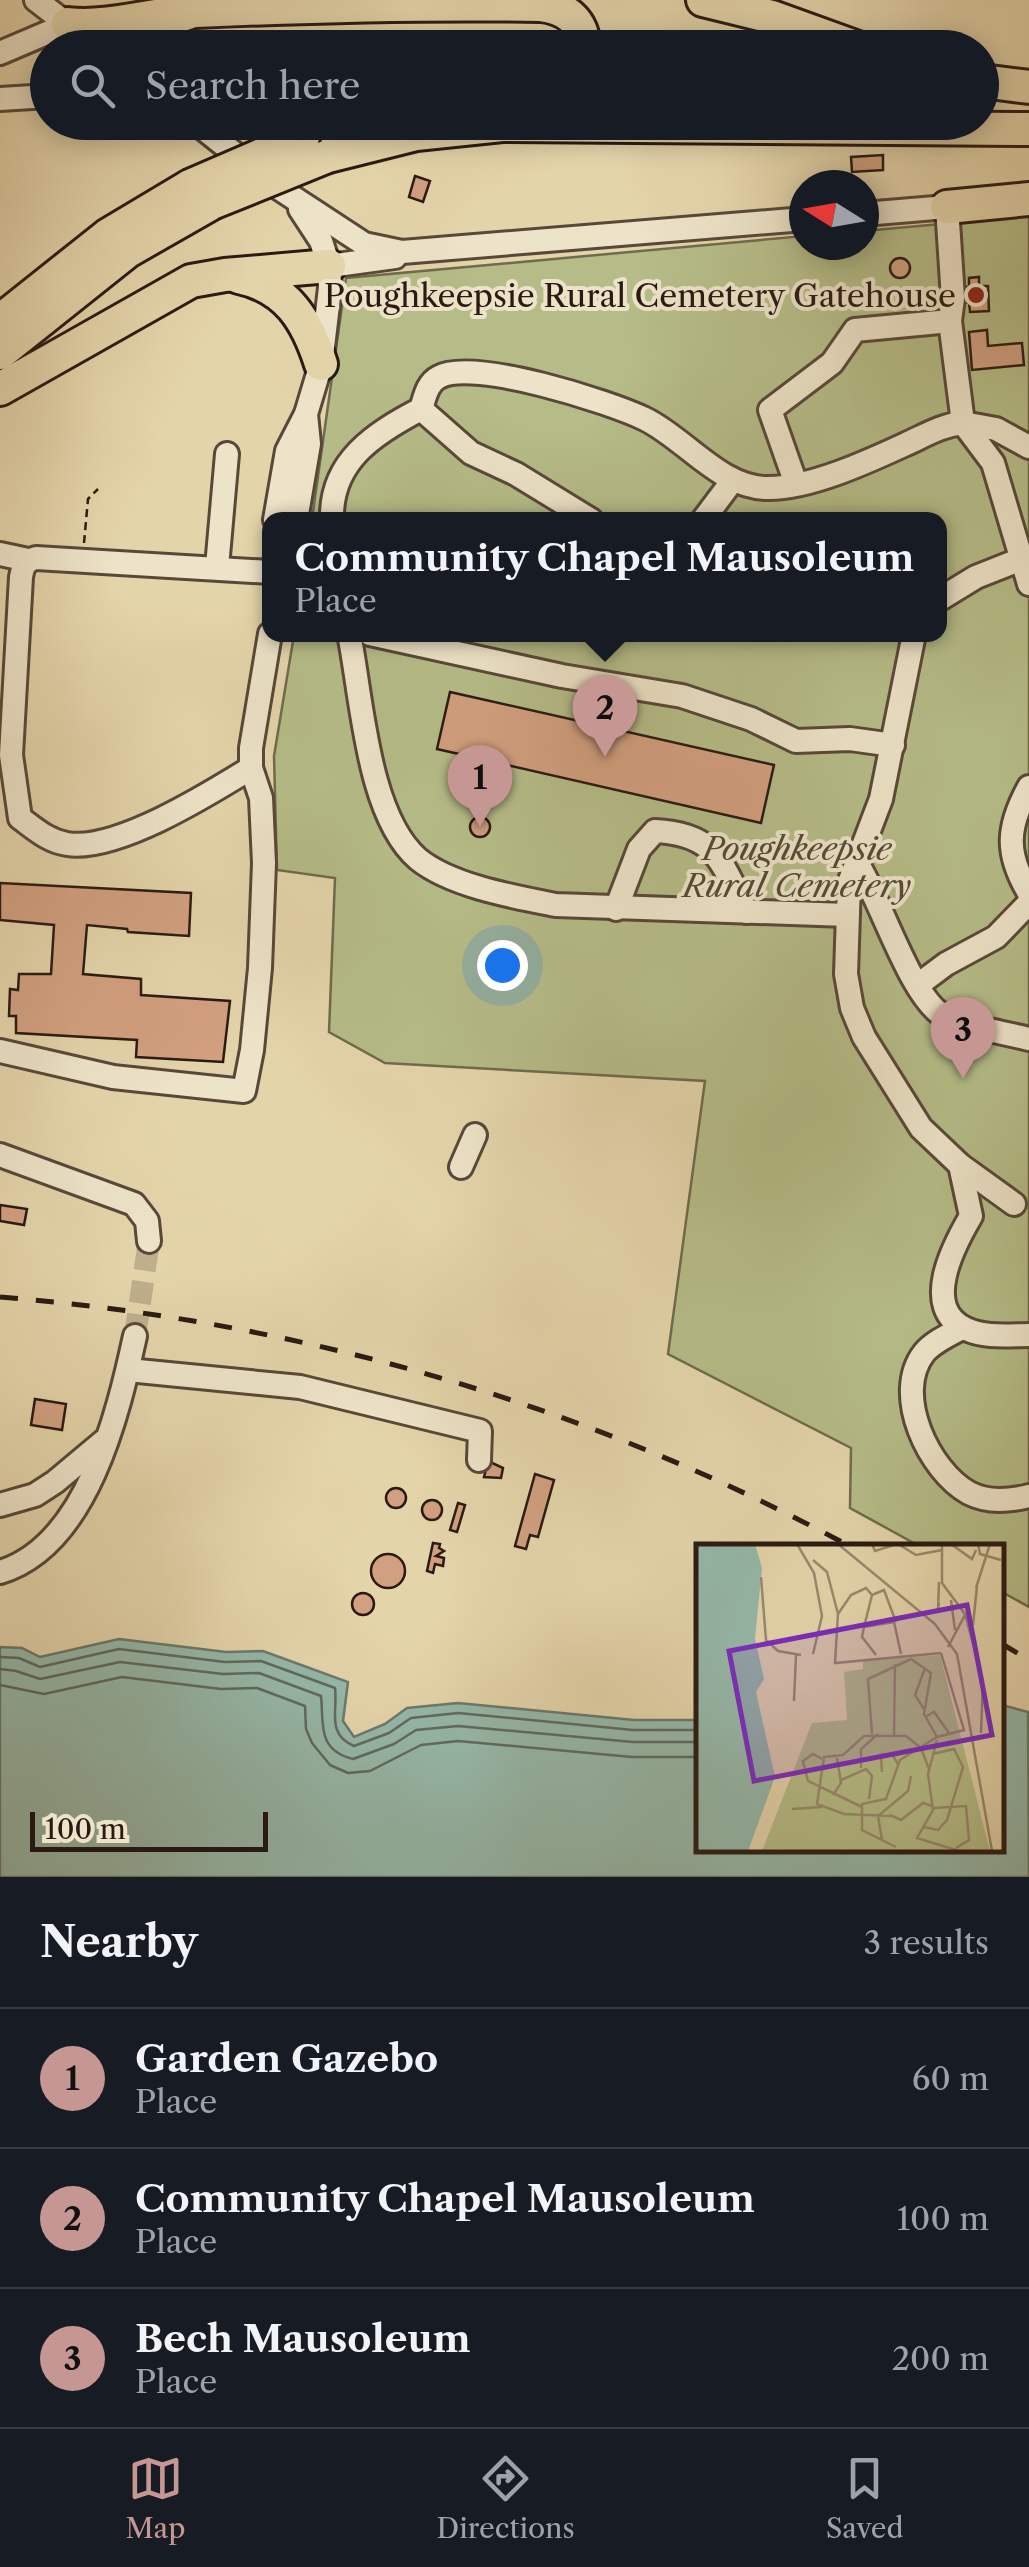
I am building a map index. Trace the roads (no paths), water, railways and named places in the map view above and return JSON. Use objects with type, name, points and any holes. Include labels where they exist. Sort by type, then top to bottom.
[{"type":"highway","points":[[68,24],[84,10],[133,0]]},
{"type":"highway","points":[[703,0],[809,30]]},
{"type":"highway","points":[[68,24],[91,26],[147,15],[204,11],[541,4],[560,8],[573,17],[581,30]]},
{"type":"highway","points":[[157,30],[164,23],[204,11]]},
{"type":"highway","points":[[999,83],[1029,87]]},
{"type":"highway","points":[[999,104],[1029,104]]},
{"type":"highway","points":[[999,129],[1029,129]]},
{"type":"highway","points":[[0,321],[108,235],[324,140]]},
{"type":"highway","points":[[315,146],[366,140]]},
{"type":"highway","points":[[0,353],[201,194]]},
{"type":"highway","points":[[947,207],[1029,199]]},
{"type":"highway","points":[[0,389],[180,286],[225,274],[329,266]]},
{"type":"highway","points":[[225,274],[265,284],[290,303],[308,328],[320,364]]},
{"type":"street","points":[[36,0],[76,30]]},
{"type":"street","points":[[54,30],[68,24]]},
{"type":"street","points":[[0,53],[30,40]]},
{"type":"street","points":[[0,99],[30,97]]},
{"type":"street","points":[[211,140],[222,145]]},
{"type":"street","points":[[216,140],[364,244],[419,252]]},
{"type":"street","points":[[274,184],[313,226],[329,266],[330,288],[320,364],[306,414],[287,452],[276,512]]},
{"type":"street","points":[[879,213],[947,207],[954,298],[950,321],[963,423],[993,463],[1025,557],[1029,584]]},
{"type":"street","points":[[329,266],[419,252],[789,220]]},
{"type":"street","points":[[796,484],[770,410],[832,363],[854,330],[950,321]]},
{"type":"street","points":[[331,512],[342,470],[357,451],[383,429],[421,408],[428,388],[440,376],[479,373],[604,403],[647,420],[733,480],[768,489],[796,484],[891,450],[945,425],[963,423],[996,428],[1024,439]]},
{"type":"street","points":[[421,408],[470,453],[516,474],[578,512]]},
{"type":"street","points":[[297,512],[309,444],[306,414]]},
{"type":"street","points":[[217,567],[228,454]]},
{"type":"street","points":[[709,512],[733,480]]},
{"type":"street","points":[[0,554],[28,560],[262,571]]},
{"type":"street","points":[[947,595],[976,577],[1025,557]]},
{"type":"street","points":[[28,560],[21,577],[10,815],[49,839],[92,844],[172,813],[251,768]]},
{"type":"street","points":[[0,1051],[113,1077],[244,1091],[260,968],[264,863],[261,798],[251,768],[251,748],[269,642]]},
{"type":"street","points":[[350,642],[373,770],[384,807],[418,858],[451,876],[513,897],[556,905],[847,915]]},
{"type":"street","points":[[407,642],[562,676],[682,696],[751,719],[796,742],[850,740],[893,745]]},
{"type":"street","points":[[911,642],[880,799],[849,883],[846,974],[852,1008],[864,1037],[921,1128],[960,1165],[1022,1207]]},
{"type":"street","points":[[1029,787],[1014,817],[1010,848],[1029,893]]},
{"type":"street","points":[[616,909],[640,849],[655,831],[681,832],[712,848],[747,912]]},
{"type":"street","points":[[857,863],[872,886],[928,1004],[943,1016],[1029,1040]]},
{"type":"street","points":[[918,986],[946,964],[996,936],[1029,903]]},
{"type":"street","points":[[461,1167],[474,1135]]},
{"type":"street","points":[[0,1155],[134,1204],[148,1221],[150,1242]]},
{"type":"street","points":[[960,1165],[971,1216]]},
{"type":"street","points":[[1022,1207],[1000,1201],[971,1216],[949,1258],[943,1294],[949,1314],[962,1328],[984,1335],[1029,1334]]},
{"type":"street","points":[[962,1328],[936,1343],[916,1366],[912,1388],[914,1420],[948,1475],[968,1492],[994,1502],[1029,1496]]},
{"type":"street","points":[[0,1572],[22,1566],[51,1542],[90,1482],[128,1370],[135,1336]]},
{"type":"street","points":[[128,1370],[300,1387],[387,1406],[480,1431],[479,1460]]},
{"type":"street","points":[[0,1505],[35,1494],[56,1482],[106,1438]]},
{"type":"water","points":[[119,1639],[226,1652],[263,1651],[348,1682],[343,1721],[354,1737],[385,1724],[407,1708],[458,1703],[634,1720],[696,1720],[696,1852],[1004,1852],[1004,1706],[1028,1712],[1029,1877],[0,1877],[0,1647],[22,1648],[40,1657]]},
{"type":"tunnel","points":[[135,1336],[149,1241]]},
{"type":"railway","points":[[0,1297],[222,1326],[439,1377],[545,1411],[649,1451],[751,1496],[845,1544]]},
{"type":"railway","points":[[1004,1645],[1029,1660]]},
{"type":"place","name":"Poughkeepsie Rural Cemetery Gatehouse","points":[[976,295]]},
{"type":"place","name":"Community Chapel Mausoleum","points":[[605,757]]},
{"type":"place","name":"Garden Gazebo","points":[[480,827]]},
{"type":"place","name":"Bech Mausoleum","points":[[963,1079]]},
{"type":"park label","name":"Poughkeepsie Rural Cemetery","points":[[797,866]]}]
